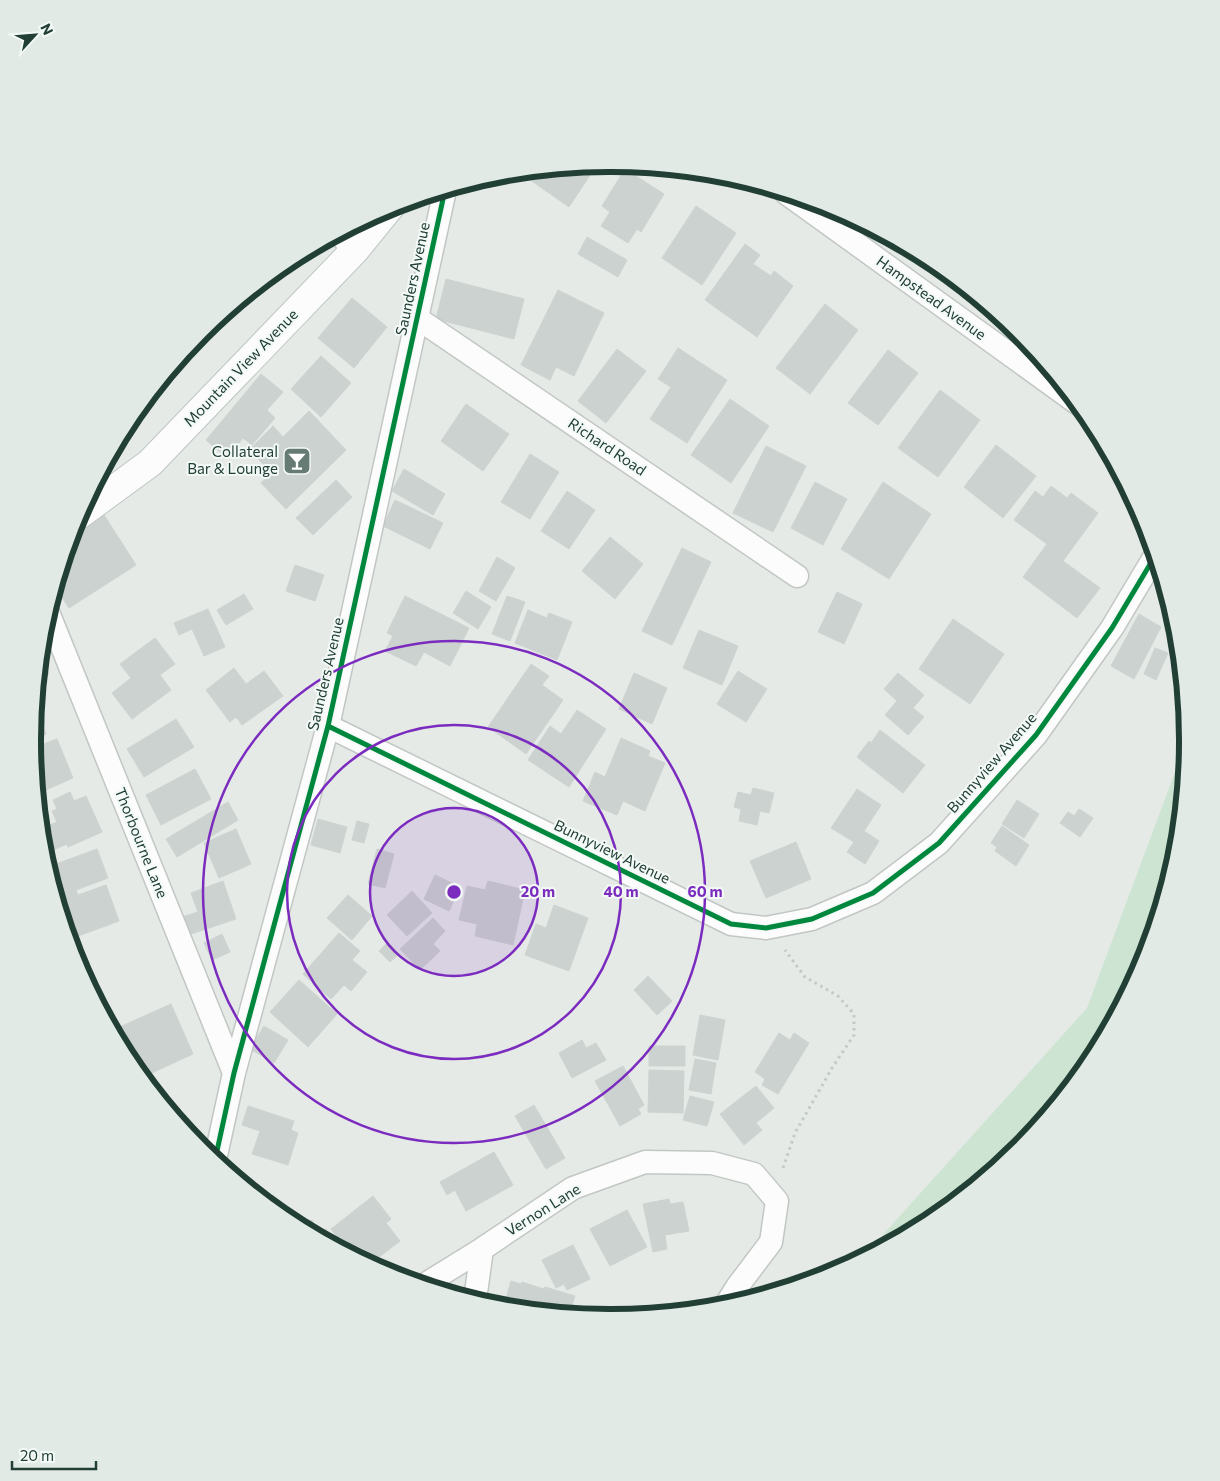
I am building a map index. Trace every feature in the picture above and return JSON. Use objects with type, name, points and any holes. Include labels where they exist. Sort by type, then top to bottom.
[{"type":"main road","name":"Mountain View Avenue","points":[[93,504],[150,462],[347,242],[366,226]]},
{"type":"street","name":"Saunders Avenue","points":[[217,1151],[234,1073],[328,726],[443,197]]},
{"type":"street","name":"Hampstead Avenue","points":[[804,206],[1056,388]]},
{"type":"street","name":"Richard Road","points":[[417,318],[798,576]]},
{"type":"street","name":"Bunnyview Avenue","points":[[328,726],[731,924],[768,928],[812,919],[873,893],[939,843],[1036,736],[1112,628],[1150,562]]},
{"type":"street","name":"Thorbourne Lane","points":[[53,625],[234,1073]]},
{"type":"street","name":"Vernon Lane","points":[[431,1280],[482,1249],[573,1188],[645,1162],[712,1163],[754,1174],[778,1201]]},
{"type":"street","points":[[731,1296],[771,1242],[778,1201]]},
{"type":"street","points":[[476,1293],[482,1249]]},
{"type":"path","points":[[768,928],[805,977],[838,996],[854,1014],[854,1035],[832,1068],[795,1133],[783,1166],[778,1201]]},
{"type":"green space","points":[[1178,763],[1174,815],[1168,851],[1149,923],[1120,992],[1103,1025],[1061,1087],[1038,1116],[1012,1143],[956,1192],[926,1213],[875,1244],[1087,1008]]},
{"type":"building","points":[[592,172],[569,207],[528,178]]},
{"type":"building","points":[[623,172],[631,173],[664,194],[641,232],[637,229],[628,243],[601,226],[610,212],[602,206]]},
{"type":"building","points":[[696,206],[736,233],[702,285],[662,258]]},
{"type":"building","points":[[587,237],[627,260],[618,277],[578,254]]},
{"type":"building","points":[[745,244],[760,255],[753,264],[771,276],[774,271],[793,286],[757,337],[705,300]]},
{"type":"building","points":[[446,279],[524,299],[514,339],[436,319]]},
{"type":"building","points":[[558,290],[604,313],[574,376],[556,367],[550,380],[521,365]]},
{"type":"building","points":[[352,298],[387,327],[354,368],[318,338]]},
{"type":"building","points":[[825,304],[858,330],[810,394],[776,368]]},
{"type":"building","points":[[678,348],[727,380],[687,443],[650,419],[671,387],[658,379]]},
{"type":"building","points":[[617,349],[646,371],[606,423],[578,401]]},
{"type":"building","points":[[888,350],[918,373],[878,425],[848,403]]},
{"type":"building","points":[[321,356],[351,383],[321,417],[291,389]]},
{"type":"building","points":[[261,374],[283,392],[267,410],[275,418],[252,445],[243,438],[227,458],[206,440]]},
{"type":"building","points":[[940,390],[980,420],[938,477],[898,448]]},
{"type":"building","points":[[730,399],[769,426],[731,483],[691,455]]},
{"type":"building","points":[[466,404],[509,434],[483,471],[441,441]]},
{"type":"building","name":"Collateral Bar & Lounge","points":[[309,411],[346,450],[286,509],[261,483],[271,472],[249,450],[273,426],[283,437]]},
{"type":"building","points":[[996,445],[1036,476],[1003,518],[964,487]]},
{"type":"building","points":[[766,446],[806,466],[773,532],[733,513]]},
{"type":"building","points":[[530,454],[559,472],[530,519],[501,502]]},
{"type":"building","points":[[404,469],[445,494],[433,515],[392,491]]},
{"type":"building","points":[[336,480],[352,497],[313,535],[296,518]]},
{"type":"building","points":[[815,482],[847,499],[823,545],[791,528]]},
{"type":"building","points":[[883,482],[931,514],[889,579],[841,549]]},
{"type":"building","points":[[1051,486],[1067,498],[1071,493],[1098,513],[1063,561],[1100,588],[1077,618],[1023,577],[1047,544],[1014,520],[1035,491],[1043,497]]},
{"type":"building","points":[[567,491],[595,510],[569,549],[541,531]]},
{"type":"building","points":[[395,500],[443,523],[430,549],[383,526]]},
{"type":"building","points":[[104,515],[136,565],[69,608],[61,595],[71,558],[83,528]]},
{"type":"building","points":[[610,537],[643,564],[615,599],[582,571]]},
{"type":"building","points":[[682,548],[711,562],[672,645],[642,631]]},
{"type":"building","points":[[497,557],[515,568],[496,601],[479,591]]},
{"type":"building","points":[[295,565],[324,575],[315,601],[286,591]]},
{"type":"building","points":[[466,591],[491,607],[478,629],[453,613]]},
{"type":"building","points":[[837,592],[862,604],[844,644],[818,632]]},
{"type":"building","points":[[244,594],[253,609],[226,625],[217,610]]},
{"type":"building","points":[[405,596],[469,628],[450,666],[424,652],[416,666],[385,651],[393,636],[387,633]]},
{"type":"building","points":[[507,596],[525,602],[510,641],[492,634]]},
{"type":"building","points":[[208,609],[225,647],[204,656],[192,629],[179,635],[174,623]]},
{"type":"building","points":[[528,610],[547,618],[549,613],[572,622],[557,660],[515,643]]},
{"type":"building","points":[[1139,614],[1161,627],[1134,679],[1111,666]]},
{"type":"building","points":[[953,619],[1004,654],[970,704],[919,669]]},
{"type":"building","points":[[699,630],[738,646],[722,685],[683,668]]},
{"type":"building","points":[[155,638],[175,664],[160,675],[171,690],[132,719],[112,693],[131,678],[120,664]]},
{"type":"building","points":[[1155,648],[1168,653],[1156,680],[1144,674]]},
{"type":"building","points":[[531,664],[549,676],[542,685],[563,700],[526,754],[488,727]]},
{"type":"building","points":[[234,668],[246,684],[264,671],[283,696],[242,725],[236,717],[230,722],[206,690]]},
{"type":"building","points":[[738,671],[767,689],[746,722],[717,704]]},
{"type":"building","points":[[634,673],[667,688],[652,724],[619,709]]},
{"type":"building","points":[[898,673],[924,695],[913,708],[924,717],[908,735],[885,715],[897,701],[884,689]]},
{"type":"building","points":[[577,710],[606,729],[569,787],[528,760],[550,726],[561,734]]},
{"type":"building","points":[[176,719],[194,747],[144,777],[127,749]]},
{"type":"building","points":[[41,723],[46,734],[41,736]]},
{"type":"building","points":[[880,730],[925,765],[903,793],[857,757],[869,741],[871,743]]},
{"type":"building","points":[[621,738],[650,751],[648,756],[665,763],[645,811],[623,801],[617,815],[583,801],[595,772],[605,777]]},
{"type":"building","points":[[57,739],[73,778],[43,791],[42,778],[41,745]]},
{"type":"building","points":[[195,769],[211,799],[161,825],[146,795]]},
{"type":"building","points":[[753,788],[774,793],[769,813],[760,811],[757,825],[739,821],[741,809],[734,807],[738,792],[751,795]]},
{"type":"building","points":[[857,789],[881,805],[864,831],[879,841],[865,864],[847,852],[854,842],[831,828]]},
{"type":"building","points":[[70,792],[74,801],[86,796],[102,832],[68,847],[67,844],[53,850],[48,826],[57,822],[52,811],[57,809],[53,800]]},
{"type":"building","points":[[1017,800],[1039,814],[1024,838],[1002,824]]},
{"type":"building","points":[[228,802],[238,820],[177,857],[166,839]]},
{"type":"building","points":[[1079,809],[1093,818],[1080,837],[1060,823],[1068,812],[1074,816]]},
{"type":"building","points":[[318,819],[347,827],[340,853],[311,845]]},
{"type":"building","points":[[357,821],[369,824],[364,843],[352,840]]},
{"type":"building","points":[[1002,826],[1029,845],[1016,866],[995,851],[997,847],[991,843]]},
{"type":"building","points":[[236,829],[251,864],[219,878],[204,843]]},
{"type":"building","points":[[796,842],[811,879],[766,898],[750,861]]},
{"type":"building","points":[[97,849],[108,878],[76,890],[78,895],[106,885],[119,921],[76,937],[55,864]]},
{"type":"building","points":[[377,849],[394,854],[385,888],[368,884]]},
{"type":"building","points":[[435,875],[460,887],[449,911],[424,899]]},
{"type":"building","points":[[223,881],[236,919],[188,935],[182,917],[198,912],[191,893]]},
{"type":"building","points":[[488,881],[525,890],[513,945],[475,936],[477,924],[459,920],[467,886],[485,890]]},
{"type":"building","points":[[412,891],[432,913],[407,936],[387,915]]},
{"type":"building","points":[[348,895],[372,916],[352,940],[327,918]]},
{"type":"building","points":[[554,905],[588,918],[569,971],[525,955],[536,924],[546,928]]},
{"type":"building","points":[[433,918],[445,931],[433,944],[440,951],[420,970],[400,949]]},
{"type":"building","points":[[339,933],[360,951],[352,960],[367,972],[351,991],[344,985],[331,999],[303,974]]},
{"type":"building","points":[[222,934],[230,952],[212,960],[204,943]]},
{"type":"building","points":[[388,942],[399,954],[390,962],[379,951]]},
{"type":"building","points":[[648,976],[672,1001],[657,1015],[634,990]]},
{"type":"building","points":[[299,980],[337,1014],[308,1047],[270,1012]]},
{"type":"building","points":[[171,1004],[193,1054],[150,1074],[119,1027]]},
{"type":"building","points":[[700,1015],[725,1020],[718,1060],[693,1055]]},
{"type":"building","points":[[264,1026],[288,1040],[274,1063],[250,1049]]},
{"type":"building","points":[[779,1033],[790,1040],[794,1033],[809,1043],[778,1094],[762,1085],[765,1079],[755,1072]]},
{"type":"building","points":[[582,1040],[586,1048],[596,1043],[606,1060],[572,1078],[559,1053]]},
{"type":"building","points":[[649,1046],[685,1046],[685,1066],[649,1066]]},
{"type":"building","points":[[695,1059],[716,1063],[711,1094],[689,1090]]},
{"type":"building","points":[[623,1066],[644,1105],[638,1109],[641,1114],[620,1126],[595,1081]]},
{"type":"building","points":[[649,1070],[684,1071],[683,1113],[648,1112]]},
{"type":"building","points":[[756,1086],[774,1108],[756,1123],[762,1130],[744,1145],[720,1114]]},
{"type":"building","points":[[690,1096],[714,1102],[707,1126],[683,1120]]},
{"type":"building","points":[[534,1105],[565,1158],[546,1169],[515,1116]]},
{"type":"building","points":[[248,1106],[294,1121],[291,1130],[298,1133],[288,1165],[252,1154],[260,1131],[242,1125]]},
{"type":"building","points":[[494,1152],[513,1185],[466,1211],[455,1190],[447,1195],[440,1182]]},
{"type":"building","points":[[373,1196],[391,1219],[386,1223],[400,1241],[376,1259],[341,1241],[331,1229]]},
{"type":"building","points":[[669,1199],[670,1204],[683,1202],[689,1231],[665,1235],[667,1249],[653,1252],[643,1204]]},
{"type":"building","points":[[627,1210],[647,1247],[610,1266],[590,1229]]},
{"type":"building","points":[[573,1245],[590,1279],[567,1290],[564,1284],[556,1288],[542,1260]]},
{"type":"building","points":[[511,1281],[521,1284],[522,1282],[544,1289],[545,1287],[575,1296],[571,1308],[506,1299]]},
{"type":"cycle path","points":[[217,1151],[234,1073],[328,726],[443,197]]},
{"type":"cycle path","points":[[328,726],[731,924],[766,928],[812,919],[873,893],[939,843],[1036,735],[1112,628],[1151,563]]},
{"type":"place","name":"Collateral Bar & Lounge","points":[[297,461]]}]
